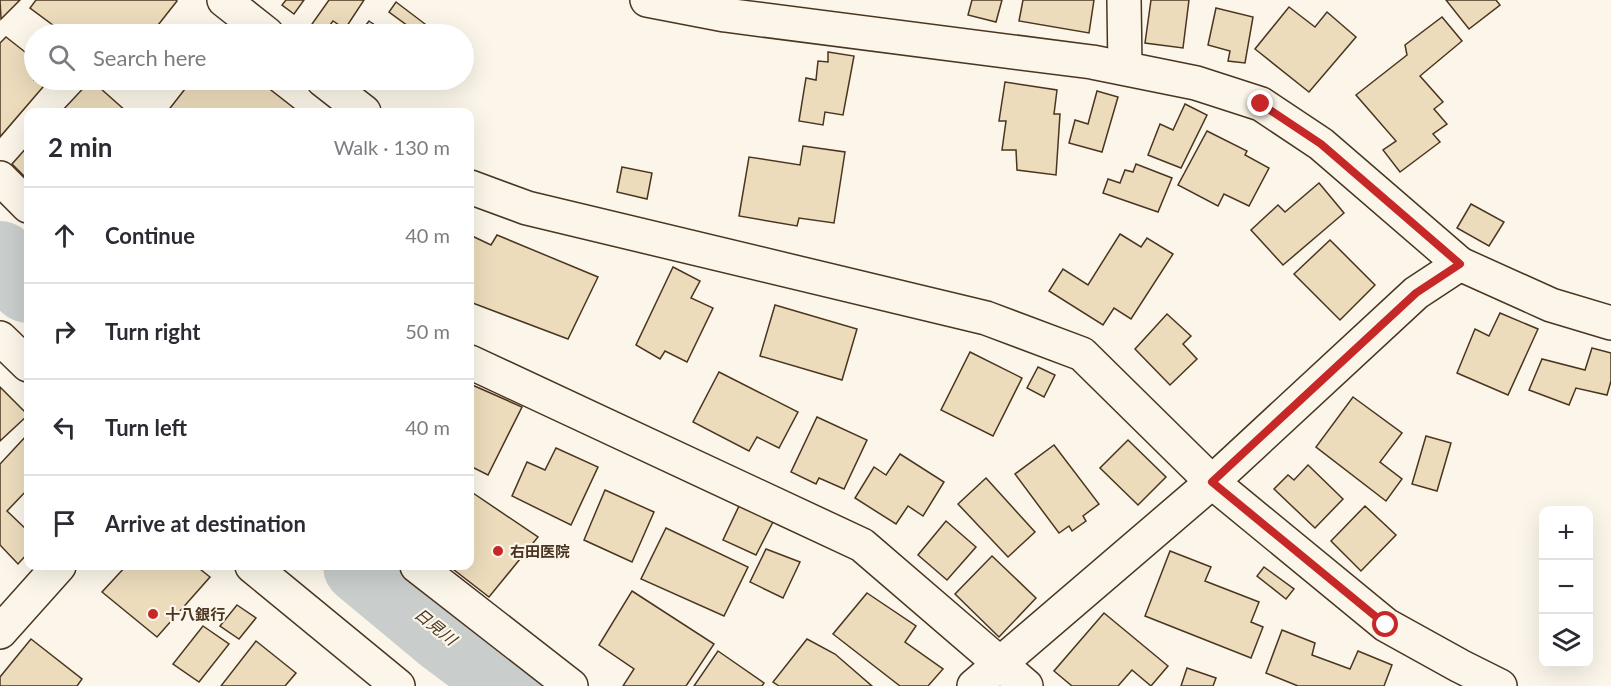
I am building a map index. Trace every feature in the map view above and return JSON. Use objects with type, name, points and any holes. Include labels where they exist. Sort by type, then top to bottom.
[{"type":"street","points":[[224,0],[254,24]]},
{"type":"street","points":[[647,0],[725,15],[807,13],[1196,82],[1261,104],[1321,144],[1460,264],[1551,305],[1611,323]]},
{"type":"street","points":[[1124,0],[1125,68]]},
{"type":"street","points":[[336,90],[359,108]]},
{"type":"street","points":[[0,178],[24,203]]},
{"type":"street","points":[[474,188],[527,208],[986,318],[1082,354],[1212,482],[1386,625],[1500,686]]},
{"type":"street","points":[[974,686],[1212,482],[1416,293],[1460,264]]},
{"type":"street","points":[[0,338],[24,361]]},
{"type":"street","points":[[474,364],[862,545],[1026,686]]},
{"type":"street","points":[[0,632],[55,570]]},
{"type":"street","points":[[257,570],[398,686]]},
{"type":"street","points":[[422,570],[571,686]]},
{"type":"building","points":[[0,0],[20,0],[1,19]]},
{"type":"building","points":[[36,0],[177,1],[159,24],[52,24],[30,8]]},
{"type":"building","points":[[286,0],[304,0],[294,14],[282,5]]},
{"type":"building","points":[[329,0],[364,0],[348,24],[338,24],[333,21],[331,24],[312,24]]},
{"type":"building","points":[[972,0],[1002,0],[996,22],[968,15]]},
{"type":"building","points":[[1023,0],[1094,0],[1089,33],[1019,21]]},
{"type":"building","points":[[1151,0],[1189,0],[1183,48],[1145,43]]},
{"type":"building","points":[[1446,0],[1496,0],[1500,5],[1469,29]]},
{"type":"building","points":[[396,2],[425,24],[405,24],[389,12]]},
{"type":"building","points":[[1289,7],[1315,27],[1327,12],[1356,37],[1309,92],[1255,49]]},
{"type":"building","points":[[1216,8],[1253,17],[1245,63],[1228,61],[1230,51],[1208,45]]},
{"type":"building","points":[[1442,17],[1462,41],[1420,76],[1443,102],[1434,109],[1447,124],[1433,134],[1440,142],[1400,172],[1383,150],[1396,141],[1356,95],[1407,55],[1405,45]]},
{"type":"building","points":[[6,37],[24,51],[24,90],[40,90],[0,137],[0,43]]},
{"type":"building","points":[[828,52],[854,56],[843,115],[825,112],[823,125],[799,121],[806,78],[816,80],[818,61],[828,62]]},
{"type":"building","points":[[1005,82],[1057,90],[1054,114],[1060,114],[1056,175],[1017,170],[1016,150],[1002,150],[1006,121],[999,121]]},
{"type":"building","points":[[82,90],[102,90],[122,108],[65,108]]},
{"type":"building","points":[[184,90],[271,90],[294,108],[170,108]]},
{"type":"building","points":[[1097,91],[1118,97],[1102,152],[1069,143],[1075,120],[1088,124]]},
{"type":"building","points":[[1185,104],[1207,115],[1181,168],[1148,155],[1160,124],[1173,130]]},
{"type":"building","points":[[1207,131],[1247,151],[1245,155],[1269,168],[1249,206],[1224,194],[1218,206],[1178,185]]},
{"type":"building","points":[[803,146],[845,152],[834,223],[799,218],[797,226],[739,216],[749,157],[800,165]]},
{"type":"building","points":[[24,150],[24,176],[12,164]]},
{"type":"building","points":[[1136,164],[1172,178],[1158,212],[1103,193],[1108,179],[1120,183],[1125,170],[1133,172]]},
{"type":"building","points":[[622,167],[652,173],[647,199],[617,192]]},
{"type":"building","points":[[1319,183],[1344,213],[1283,265],[1251,230],[1278,205],[1285,212]]},
{"type":"building","points":[[1471,204],[1504,222],[1489,246],[1457,228]]},
{"type":"building","points":[[1120,234],[1141,247],[1147,238],[1173,254],[1131,319],[1114,308],[1103,325],[1049,291],[1063,269],[1088,285]]},
{"type":"building","points":[[497,235],[598,277],[568,339],[474,304],[474,237],[491,245]]},
{"type":"building","points":[[1330,240],[1375,285],[1340,320],[1294,274]]},
{"type":"building","points":[[673,267],[700,281],[691,298],[713,308],[687,362],[665,351],[660,359],[636,345]]},
{"type":"building","points":[[775,305],[857,329],[842,380],[760,356]]},
{"type":"building","points":[[1500,313],[1538,329],[1508,395],[1457,373],[1475,329],[1489,336]]},
{"type":"building","points":[[1167,314],[1191,336],[1183,344],[1197,359],[1170,385],[1135,349]]},
{"type":"building","points":[[1592,348],[1611,353],[1611,381],[1607,395],[1576,388],[1569,405],[1529,390],[1542,359],[1585,370]]},
{"type":"building","points":[[970,352],[1022,378],[993,436],[941,410]]},
{"type":"building","points":[[1038,367],[1055,375],[1044,397],[1027,388]]},
{"type":"building","points":[[719,372],[798,412],[779,448],[757,437],[749,451],[693,422]]},
{"type":"building","points":[[474,386],[522,407],[488,475],[474,468]]},
{"type":"building","points":[[0,387],[24,411],[24,419],[0,441]]},
{"type":"building","points":[[1353,397],[1402,433],[1380,462],[1402,479],[1386,501],[1316,447]]},
{"type":"building","points":[[817,417],[867,440],[844,489],[819,478],[816,484],[791,472]]},
{"type":"building","points":[[1426,436],[1451,443],[1437,491],[1412,484]]},
{"type":"building","points":[[24,438],[24,493],[7,511],[24,527],[24,557],[18,564],[0,545],[0,464]]},
{"type":"building","points":[[1128,440],[1166,477],[1138,505],[1100,468]]},
{"type":"building","points":[[1054,445],[1099,504],[1083,516],[1086,521],[1072,531],[1069,526],[1059,533],[1015,474]]},
{"type":"building","points":[[556,448],[598,467],[571,525],[512,496],[527,462],[545,470]]},
{"type":"building","points":[[900,454],[944,482],[923,516],[908,506],[896,524],[855,498],[874,467],[886,475]]},
{"type":"building","points":[[1308,465],[1343,499],[1315,528],[1274,489],[1288,475],[1294,480]]},
{"type":"building","points":[[986,478],[1035,532],[1008,557],[958,504]]},
{"type":"building","points":[[605,490],[654,512],[632,562],[584,540]]},
{"type":"building","name":"右田医院","points":[[474,494],[538,537],[489,597],[454,570],[474,570]]},
{"type":"building","points":[[739,506],[774,520],[756,555],[723,540]]},
{"type":"building","points":[[1365,506],[1396,535],[1361,571],[1331,541]]},
{"type":"building","points":[[946,521],[976,547],[947,580],[918,555]]},
{"type":"building","points":[[666,528],[748,567],[724,616],[641,579]]},
{"type":"building","points":[[766,549],[800,562],[783,598],[750,582]]},
{"type":"building","points":[[1170,551],[1211,567],[1205,581],[1259,602],[1251,622],[1263,627],[1251,658],[1145,616]]},
{"type":"building","points":[[992,556],[1036,598],[999,637],[955,594]]},
{"type":"building","points":[[1264,567],[1294,589],[1286,599],[1257,576]]},
{"type":"building","name":"十八銀行","points":[[122,570],[201,570],[210,577],[157,637],[102,592]]},
{"type":"building","points":[[632,591],[714,644],[686,686],[623,686],[634,669],[599,645]]},
{"type":"building","points":[[867,593],[916,626],[905,642],[943,669],[928,686],[900,686],[833,634]]},
{"type":"building","points":[[237,605],[256,618],[239,639],[220,626]]},
{"type":"building","points":[[1104,613],[1168,666],[1151,686],[1132,670],[1118,686],[1072,686],[1054,671]]},
{"type":"building","points":[[203,626],[229,644],[199,682],[173,664]]},
{"type":"building","points":[[1282,630],[1315,643],[1312,655],[1350,669],[1358,651],[1392,665],[1384,686],[1298,686],[1266,673]]},
{"type":"building","points":[[31,639],[82,679],[77,686],[0,686],[0,677]]},
{"type":"building","points":[[807,639],[835,654],[872,686],[779,686],[773,682]]},
{"type":"building","points":[[256,641],[296,673],[285,686],[221,686]]},
{"type":"building","points":[[718,651],[764,683],[762,686],[694,686]]},
{"type":"building","points":[[1187,668],[1216,678],[1213,686],[1181,686]]},
{"type":"waterway","name":"日見川","points":[[0,259],[24,281]]},
{"type":"waterway","name":"日見川","points":[[366,570],[444,635],[512,686]]},
{"type":"place","name":"右田医院","points":[[498,551]]},
{"type":"place","name":"十八銀行","points":[[153,614]]},
{"type":"route","points":[[1261,104],[1321,144],[1460,264],[1416,293],[1212,482],[1386,625]]}]
